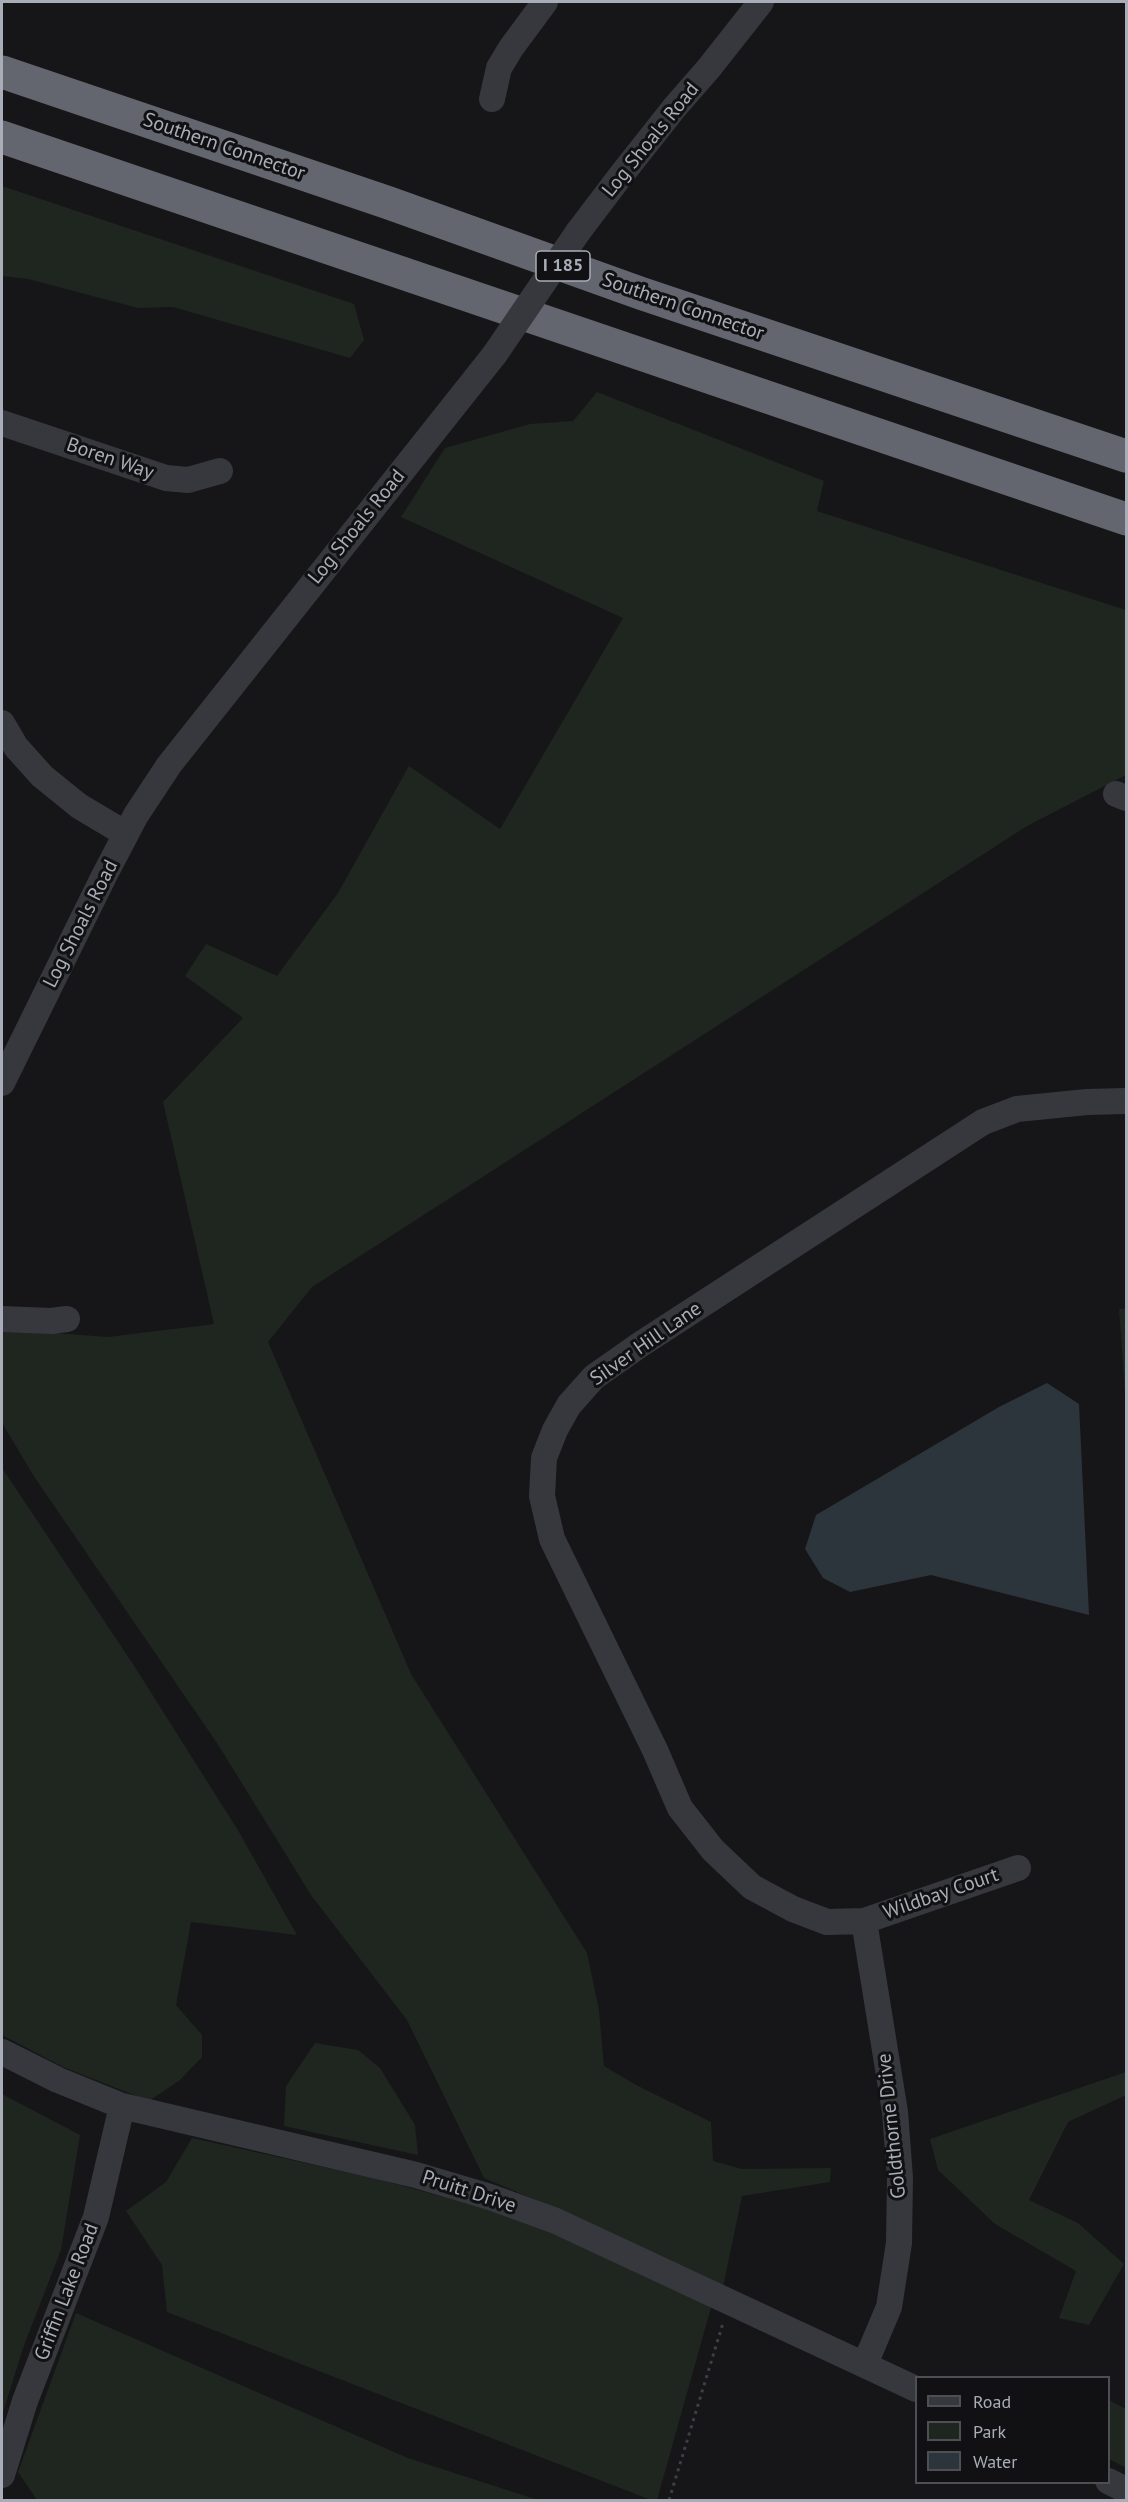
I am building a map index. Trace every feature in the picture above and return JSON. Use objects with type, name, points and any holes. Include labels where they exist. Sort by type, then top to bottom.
[{"type":"highway","name":"Southern Connector","points":[[2,72],[389,203],[651,297],[1126,456]]},
{"type":"highway","points":[[2,137],[1126,519]]},
{"type":"street","points":[[492,99],[499,68],[545,2]]},
{"type":"street","name":"Log Shoals Road","points":[[2,1083],[136,815],[183,746],[495,354],[578,232],[675,107],[710,68],[761,2]]},
{"type":"street","name":"Boren Way","points":[[2,423],[166,478],[188,480],[220,471]]},
{"type":"street","points":[[2,723],[16,747],[42,776],[79,806],[126,834]]},
{"type":"street","name":"Silver Hill Lane","points":[[864,1921],[827,1922],[792,1909],[752,1887],[713,1850],[680,1808],[655,1750],[552,1539],[542,1496],[544,1458],[555,1430],[569,1405],[594,1377],[641,1344],[983,1122],[1017,1109],[1087,1102],[1126,1101]]},
{"type":"street","points":[[2,1319],[51,1322],[67,1319]]},
{"type":"street","name":"Wildbay Court","points":[[864,1921],[1018,1868]]},
{"type":"street","name":"Goldthorne Drive","points":[[864,1921],[895,2112],[900,2178],[899,2243],[889,2307],[865,2364]]},
{"type":"street","name":"Pruitt Drive","points":[[2,2052],[58,2080],[122,2106],[416,2175],[490,2197],[556,2221],[915,2389]]},
{"type":"street","name":"Griffin Lake Road","points":[[2,2475],[25,2401],[96,2217],[122,2106]]},
{"type":"street","points":[[1110,2482],[1126,2490]]},
{"type":"path","points":[[669,2500],[730,2301]]},
{"type":"green space","points":[[2,186],[354,304],[364,340],[350,358],[173,307],[138,308],[28,279],[2,276]]},
{"type":"green space","points":[[597,392],[824,481],[817,511],[1126,610],[1126,775],[1027,826],[312,1287],[268,1342],[411,1674],[587,1953],[599,2010],[604,2066],[638,2086],[711,2122],[713,2161],[742,2169],[831,2168],[830,2182],[742,2196],[723,2287],[585,2221],[484,2178],[407,2020],[311,1895],[217,1743],[35,1478],[2,1423],[2,1329],[108,1337],[214,1324],[163,1102],[243,1018],[185,976],[206,944],[277,976],[338,893],[409,766],[500,829],[623,618],[401,517],[445,448],[530,424],[573,421]]},
{"type":"green space","points":[[1119,1309],[1126,1309],[1126,1407]]},
{"type":"green space","points":[[2,1468],[133,1664],[239,1832],[297,1935],[191,1922],[176,2005],[202,2035],[202,2057],[180,2080],[149,2101],[63,2067],[2,2035]]},
{"type":"green space","points":[[315,2043],[358,2050],[380,2068],[415,2125],[418,2155],[284,2126],[286,2086]]},
{"type":"green space","points":[[1126,2072],[1126,2095],[1068,2122],[1029,2200],[1078,2223],[1124,2264],[1089,2325],[1059,2318],[1076,2271],[995,2224],[938,2170],[930,2139]]},
{"type":"green space","points":[[2,2094],[80,2135],[61,2250],[23,2348],[2,2416]]},
{"type":"green space","points":[[192,2138],[373,2178],[485,2208],[568,2239],[712,2304],[657,2500],[651,2500],[167,2312],[162,2265],[126,2211],[166,2182]]},
{"type":"green space","points":[[76,2313],[408,2458],[538,2500],[37,2500],[18,2472]]},
{"type":"green space","points":[[1110,2401],[1126,2409],[1126,2468],[1110,2460]]},
{"type":"water","points":[[1047,1383],[1079,1404],[1089,1615],[931,1575],[850,1592],[823,1578],[805,1549],[816,1515],[999,1407]]}]
